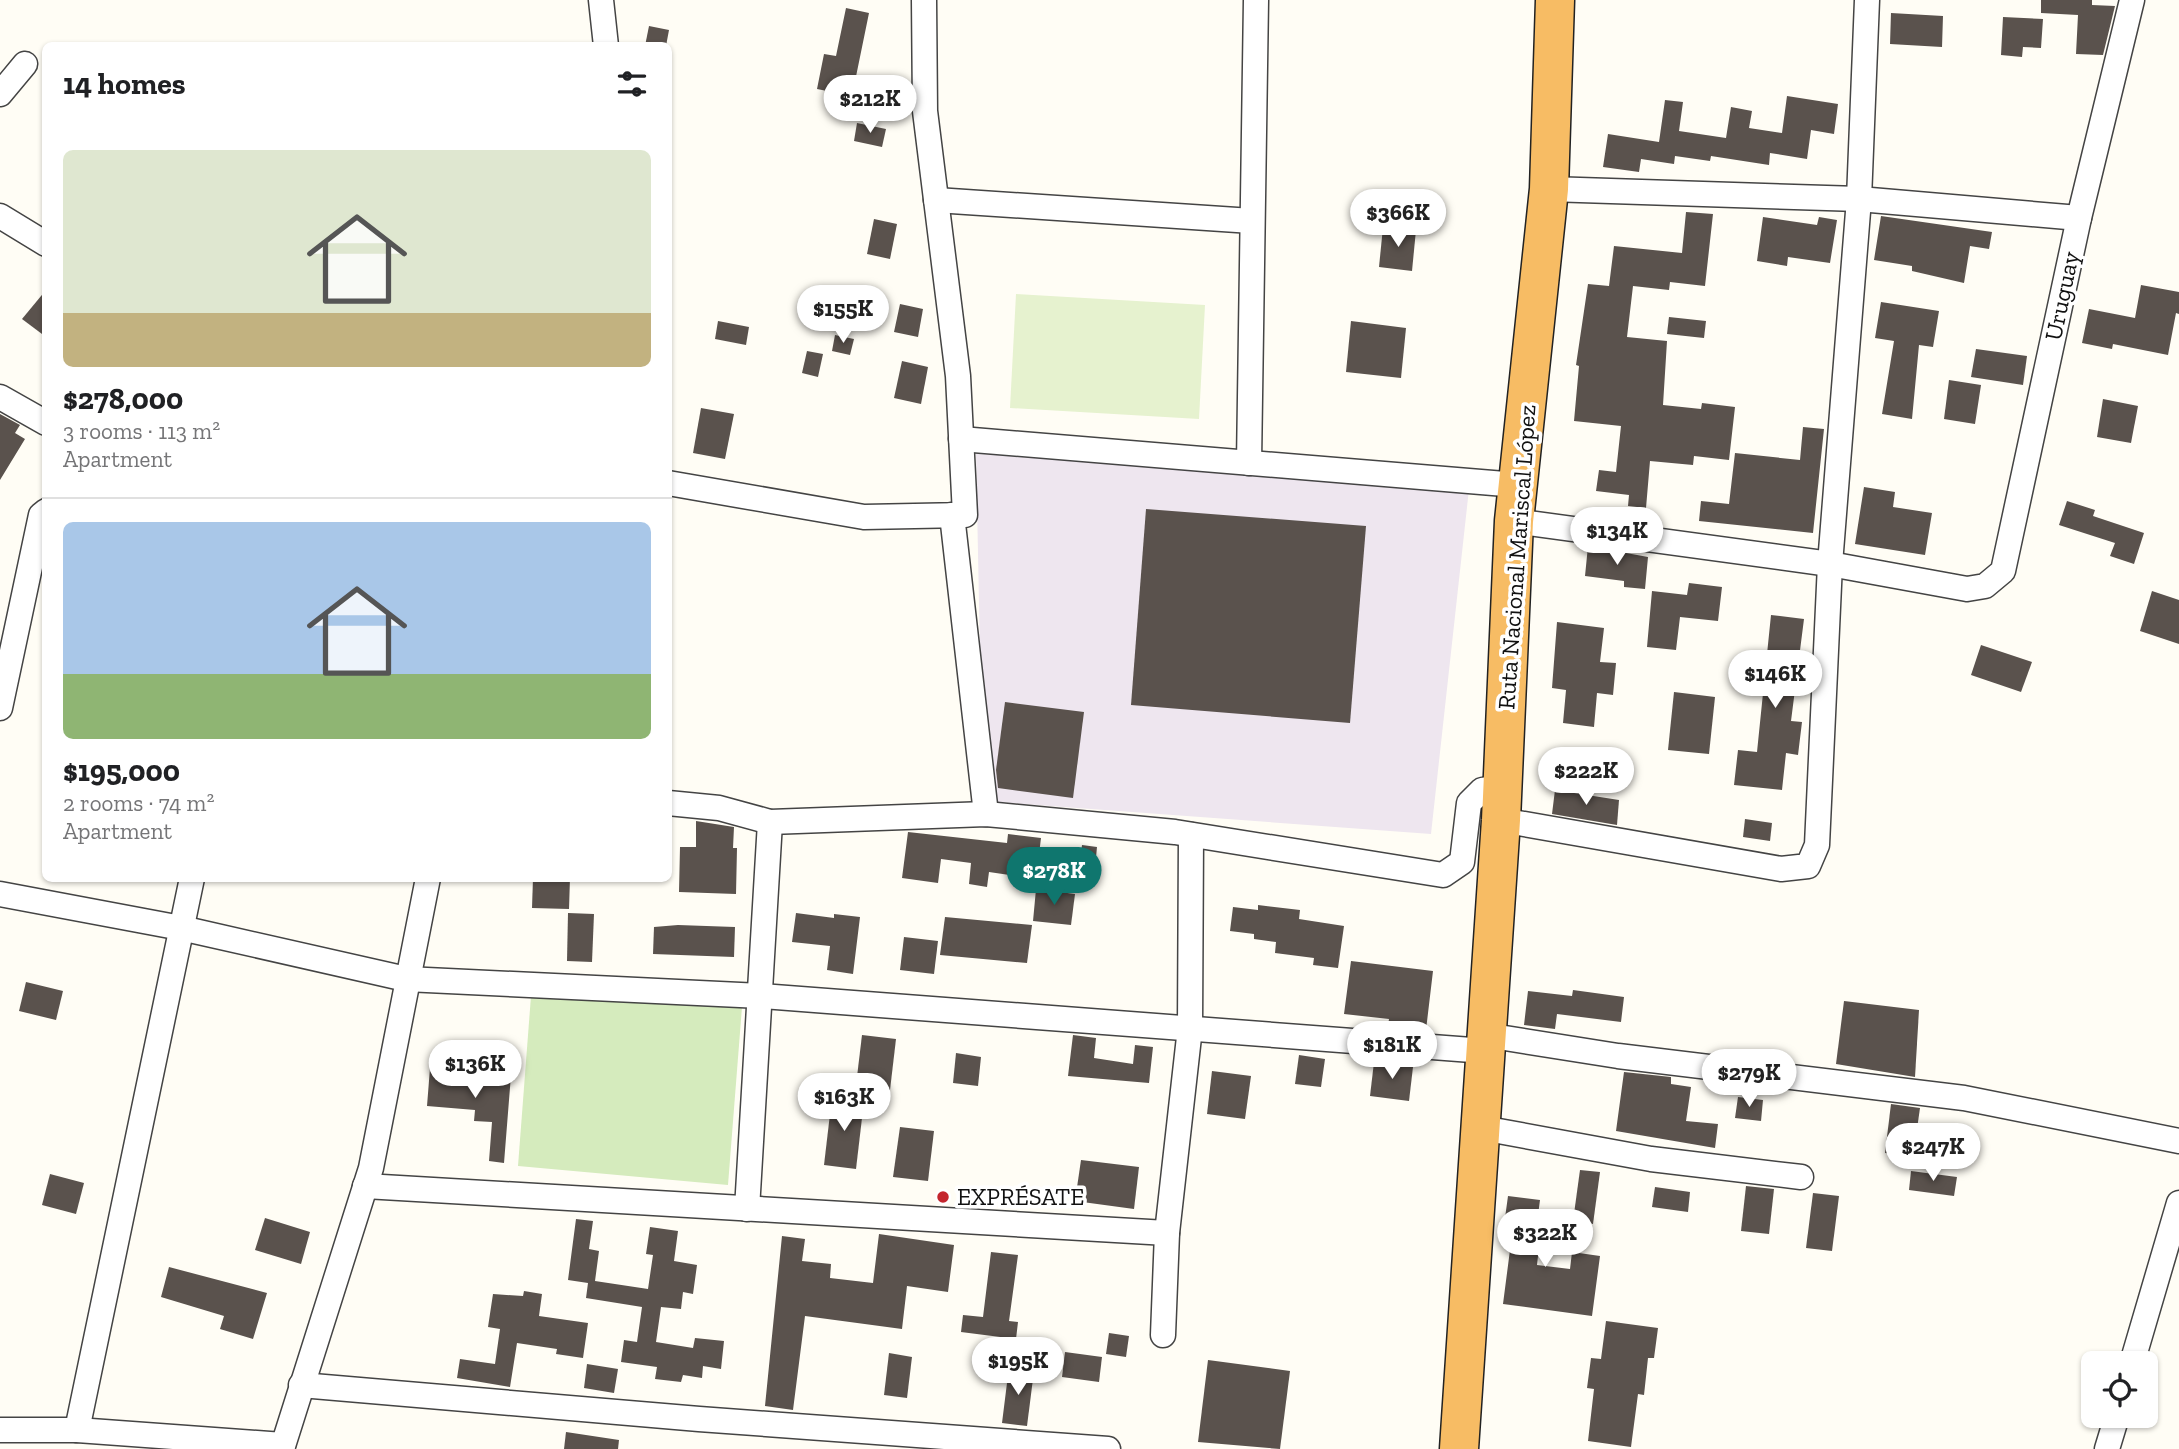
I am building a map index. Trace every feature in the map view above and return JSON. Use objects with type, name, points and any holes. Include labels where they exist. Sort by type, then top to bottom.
[{"type":"highway","name":"Ruta Nacional Mariscal López","points":[[1459,1449],[1502,803],[1516,503],[1549,189],[1555,0]]},
{"type":"street","points":[[601,0],[606,42]]},
{"type":"street","points":[[672,484],[864,517],[965,514],[958,376],[925,111],[924,0]]},
{"type":"street","points":[[1249,463],[1256,0]]},
{"type":"street","points":[[672,803],[719,808],[770,822],[986,814],[1191,835],[1443,875],[1462,862],[1469,803],[1482,790],[1502,803],[1782,869],[1808,866],[1817,845],[1830,564],[1859,199],[1867,0]]},
{"type":"street","name":"Uruguay","points":[[1830,564],[1967,589],[1986,586],[2003,571],[2079,218],[2132,0]]},
{"type":"street","points":[[0,94],[25,65]]},
{"type":"street","points":[[1549,189],[1859,199],[2079,218]]},
{"type":"street","points":[[936,200],[1252,221]]},
{"type":"street","points":[[0,216],[42,242]]},
{"type":"street","points":[[0,397],[42,421]]},
{"type":"street","points":[[961,439],[1249,463],[1516,503],[1830,564]]},
{"type":"street","points":[[0,708],[42,514]]},
{"type":"street","points":[[952,515],[986,814]]},
{"type":"street","points":[[747,1209],[770,822]]},
{"type":"street","points":[[1163,1335],[1167,1233],[1189,1028],[1191,835]]},
{"type":"street","points":[[77,1430],[191,882]]},
{"type":"street","points":[[0,1430],[77,1430],[282,1447],[365,1186],[427,882]]},
{"type":"street","points":[[0,894],[181,928],[406,979],[761,996],[1189,1028],[1485,1043],[1618,1056],[1964,1098],[2179,1141]]},
{"type":"street","points":[[1482,1128],[1651,1158],[1801,1177]]},
{"type":"street","points":[[365,1186],[1167,1233]]},
{"type":"street","points":[[2136,1351],[2179,1203]]},
{"type":"street","points":[[301,1385],[699,1419],[1108,1449]]},
{"type":"street","points":[[2107,1449],[2113,1428]]},
{"type":"shaded area","points":[[976,454],[1249,463],[1469,489],[1431,834],[983,801]]},
{"type":"green space","points":[[1016,294],[1205,305],[1199,419],[1010,408]]},
{"type":"green space","points":[[531,996],[742,1007],[728,1185],[518,1166]]},
{"type":"building","points":[[2041,0],[2092,0],[2092,5],[2115,6],[2103,55],[2076,54],[2078,15],[2041,13]]},
{"type":"building","points":[[846,8],[869,13],[852,96],[817,89],[824,54],[836,56]]},
{"type":"building","points":[[1891,13],[1943,16],[1942,47],[1890,44]]},
{"type":"building","points":[[2003,17],[2043,19],[2041,48],[2023,47],[2022,57],[2001,55]]},
{"type":"building","points":[[649,26],[669,30],[667,42],[646,42]]},
{"type":"building","points":[[1787,96],[1838,104],[1834,134],[1811,130],[1807,159],[1770,153],[1769,165],[1711,156],[1710,161],[1675,156],[1674,164],[1641,159],[1639,172],[1603,167],[1608,134],[1659,142],[1665,100],[1683,102],[1679,131],[1726,138],[1731,107],[1752,111],[1749,128],[1782,133]]},
{"type":"building","points":[[857,123],[886,129],[882,147],[854,141]]},
{"type":"building","points":[[1686,212],[1713,214],[1705,286],[1670,282],[1669,290],[1633,286],[1627,337],[1667,341],[1663,405],[1701,409],[1702,403],[1735,407],[1729,460],[1694,456],[1693,465],[1650,461],[1646,508],[1628,506],[1629,495],[1596,491],[1599,470],[1616,472],[1621,426],[1574,421],[1579,366],[1576,365],[1588,284],[1609,286],[1614,246],[1682,253]]},
{"type":"building","points":[[1881,216],[1992,232],[1989,249],[1970,246],[1964,283],[1912,271],[1912,266],[1874,260]]},
{"type":"building","points":[[1763,217],[1817,225],[1819,217],[1837,220],[1830,263],[1788,257],[1787,266],[1757,261]]},
{"type":"building","points":[[874,219],[897,224],[890,259],[867,254]]},
{"type":"building","points":[[1383,227],[1416,230],[1412,271],[1379,267]]},
{"type":"building","points":[[2141,285],[2179,292],[2179,314],[2176,313],[2168,355],[2113,344],[2112,349],[2082,343],[2089,309],[2135,318]]},
{"type":"building","points":[[42,295],[42,334],[22,319]]},
{"type":"building","points":[[1881,302],[1939,311],[1933,347],[1919,345],[1912,419],[1882,414],[1894,341],[1875,338]]},
{"type":"building","points":[[900,304],[923,309],[918,337],[894,332]]},
{"type":"building","points":[[1669,317],[1706,321],[1704,338],[1667,334]]},
{"type":"building","points":[[718,321],[749,327],[746,345],[715,339]]},
{"type":"building","points":[[1351,321],[1406,328],[1401,378],[1346,372]]},
{"type":"building","points":[[835,335],[854,339],[850,355],[832,351]]},
{"type":"building","points":[[1976,349],[2027,356],[2023,385],[1971,377]]},
{"type":"building","points":[[807,351],[823,354],[818,377],[802,373]]},
{"type":"building","points":[[902,361],[928,367],[921,404],[894,398]]},
{"type":"building","points":[[1949,380],[1981,385],[1975,424],[1944,419]]},
{"type":"building","points":[[2103,399],[2138,406],[2131,443],[2097,437]]},
{"type":"building","points":[[701,408],[734,414],[725,459],[693,453]]},
{"type":"building","points":[[0,414],[20,425],[15,433],[25,439],[0,480]]},
{"type":"building","points":[[1803,427],[1824,429],[1813,533],[1699,521],[1701,501],[1729,504],[1735,453],[1800,460]]},
{"type":"building","points":[[1864,487],[1895,492],[1893,507],[1932,513],[1925,555],[1855,544]]},
{"type":"building","points":[[2067,501],[2095,510],[2093,516],[2144,533],[2134,564],[2110,556],[2115,543],[2059,525]]},
{"type":"building","points":[[1146,509],[1366,526],[1350,723],[1131,705]]},
{"type":"building","points":[[1588,546],[1648,557],[1645,589],[1624,587],[1624,581],[1585,576]]},
{"type":"building","points":[[1689,583],[1722,587],[1718,621],[1680,617],[1676,650],[1647,647],[1652,591],[1687,595]]},
{"type":"building","points":[[2152,591],[2179,600],[2179,644],[2140,631]]},
{"type":"building","points":[[1771,615],[1804,619],[1791,721],[1802,722],[1798,755],[1786,753],[1782,790],[1734,785],[1738,750],[1757,752]]},
{"type":"building","points":[[1557,622],[1604,628],[1600,662],[1616,663],[1613,695],[1597,693],[1594,727],[1563,723],[1566,690],[1552,688]]},
{"type":"building","points":[[1981,645],[2032,662],[2021,692],[1971,675]]},
{"type":"building","points":[[1674,692],[1715,697],[1709,754],[1668,750]]},
{"type":"building","points":[[1005,702],[1084,712],[1073,798],[998,788],[996,770]]},
{"type":"building","points":[[1555,790],[1619,800],[1617,825],[1552,814]]},
{"type":"building","points":[[1745,819],[1772,823],[1770,841],[1743,837]]},
{"type":"building","points":[[696,821],[734,827],[733,848],[737,848],[736,894],[679,892],[680,847],[696,847]]},
{"type":"building","points":[[908,832],[1007,843],[1008,834],[1041,838],[1036,879],[989,872],[987,887],[969,884],[971,863],[941,859],[938,883],[902,878]]},
{"type":"building","points":[[1082,845],[1097,847],[1094,878],[1078,876]]},
{"type":"building","points":[[533,882],[570,882],[569,909],[532,908]]},
{"type":"building","points":[[1036,889],[1075,894],[1071,925],[1033,921]]},
{"type":"building","points":[[1258,905],[1300,910],[1299,919],[1344,926],[1338,968],[1313,965],[1314,958],[1275,953],[1276,942],[1254,939],[1254,934],[1230,931],[1233,907],[1258,910]]},
{"type":"building","points":[[568,913],[594,914],[592,962],[567,961]]},
{"type":"building","points":[[796,913],[834,918],[834,914],[860,917],[853,974],[827,970],[830,946],[792,942]]},
{"type":"building","points":[[945,917],[1032,925],[1027,963],[940,955]]},
{"type":"building","points":[[654,927],[735,927],[734,957],[653,954]]},
{"type":"building","points":[[904,937],[938,941],[934,974],[900,970]]},
{"type":"building","points":[[1351,961],[1433,971],[1426,1030],[1388,1025],[1389,1019],[1344,1014]]},
{"type":"building","points":[[26,982],[63,991],[56,1020],[19,1011]]},
{"type":"building","points":[[1573,990],[1624,997],[1621,1022],[1557,1014],[1555,1029],[1524,1025],[1528,991],[1572,996]]},
{"type":"building","points":[[1844,1001],[1919,1010],[1915,1077],[1836,1064]]},
{"type":"building","points":[[862,1035],[896,1039],[890,1090],[856,1085]]},
{"type":"building","points":[[1073,1035],[1096,1038],[1094,1058],[1133,1064],[1135,1045],[1153,1047],[1149,1083],[1068,1076]]},
{"type":"building","points":[[956,1053],[981,1057],[978,1086],[953,1083]]},
{"type":"building","points":[[1299,1055],[1325,1059],[1321,1087],[1295,1084]]},
{"type":"building","points":[[1374,1062],[1413,1067],[1409,1101],[1370,1096]]},
{"type":"building","points":[[430,1068],[511,1075],[504,1163],[489,1161],[492,1122],[474,1121],[475,1110],[427,1106]]},
{"type":"building","points":[[1212,1071],[1251,1076],[1245,1119],[1207,1114]]},
{"type":"building","points":[[1624,1072],[1671,1077],[1671,1084],[1691,1087],[1686,1121],[1718,1124],[1715,1148],[1616,1131]]},
{"type":"building","points":[[832,1097],[864,1101],[856,1169],[824,1165]]},
{"type":"building","points":[[1738,1097],[1763,1100],[1761,1121],[1735,1118]]},
{"type":"building","points":[[1891,1104],[1920,1108],[1913,1157],[1885,1153]]},
{"type":"building","points":[[900,1127],[934,1131],[928,1181],[893,1177]]},
{"type":"building","points":[[1081,1160],[1139,1167],[1134,1209],[1075,1201]]},
{"type":"building","points":[[1580,1170],[1600,1172],[1593,1224],[1573,1221]]},
{"type":"building","points":[[1911,1171],[1957,1177],[1954,1196],[1909,1190]]},
{"type":"building","points":[[50,1174],[84,1183],[76,1214],[42,1205]]},
{"type":"building","points":[[1746,1186],[1774,1189],[1769,1234],[1741,1231]]},
{"type":"building","points":[[1655,1187],[1690,1192],[1688,1212],[1652,1207]]},
{"type":"building","points":[[1813,1193],[1839,1196],[1832,1251],[1806,1248]]},
{"type":"building","points":[[1508,1196],[1540,1200],[1534,1246],[1539,1247],[1537,1265],[1570,1269],[1572,1252],[1600,1256],[1592,1316],[1503,1304],[1514,1219],[1505,1218]]},
{"type":"building","points":[[265,1218],[310,1232],[301,1264],[255,1250]]},
{"type":"building","points":[[576,1219],[593,1221],[589,1249],[599,1251],[595,1281],[648,1289],[653,1255],[646,1254],[650,1227],[678,1231],[674,1261],[697,1265],[693,1294],[683,1292],[681,1309],[661,1307],[656,1342],[693,1348],[695,1338],[724,1341],[721,1369],[703,1366],[702,1378],[683,1375],[681,1382],[655,1379],[657,1367],[621,1362],[624,1340],[637,1342],[642,1307],[586,1298],[588,1283],[568,1280]]},
{"type":"building","points":[[879,1234],[954,1245],[948,1292],[907,1286],[902,1329],[805,1316],[793,1410],[765,1406],[782,1236],[805,1239],[802,1261],[831,1264],[830,1278],[873,1283]]},
{"type":"building","points":[[991,1252],[1018,1255],[1009,1321],[1018,1322],[1016,1339],[961,1332],[963,1315],[983,1317]]},
{"type":"building","points":[[169,1267],[267,1293],[253,1339],[220,1329],[224,1316],[161,1297]]},
{"type":"building","points":[[524,1291],[542,1294],[539,1316],[588,1323],[583,1358],[556,1354],[557,1349],[517,1343],[510,1387],[457,1378],[460,1359],[495,1364],[500,1329],[488,1327],[493,1294],[523,1296]]},
{"type":"building","points":[[1606,1321],[1658,1328],[1654,1358],[1648,1358],[1644,1395],[1638,1394],[1631,1447],[1588,1441],[1594,1389],[1587,1388],[1591,1358],[1601,1359]]},
{"type":"building","points":[[1109,1333],[1129,1336],[1126,1357],[1106,1354]]},
{"type":"building","points":[[1065,1352],[1102,1357],[1099,1382],[1062,1377]]},
{"type":"building","points":[[889,1353],[912,1357],[907,1398],[884,1395]]},
{"type":"building","points":[[1208,1360],[1290,1371],[1280,1449],[1198,1442]]},
{"type":"building","points":[[587,1364],[618,1369],[614,1393],[584,1388]]},
{"type":"building","points":[[1009,1367],[1034,1371],[1027,1426],[1002,1423]]},
{"type":"building","points":[[566,1432],[619,1440],[618,1449],[564,1449]]},
{"type":"place","name":"EXPRÉSATE","points":[[943,1197]]}]
